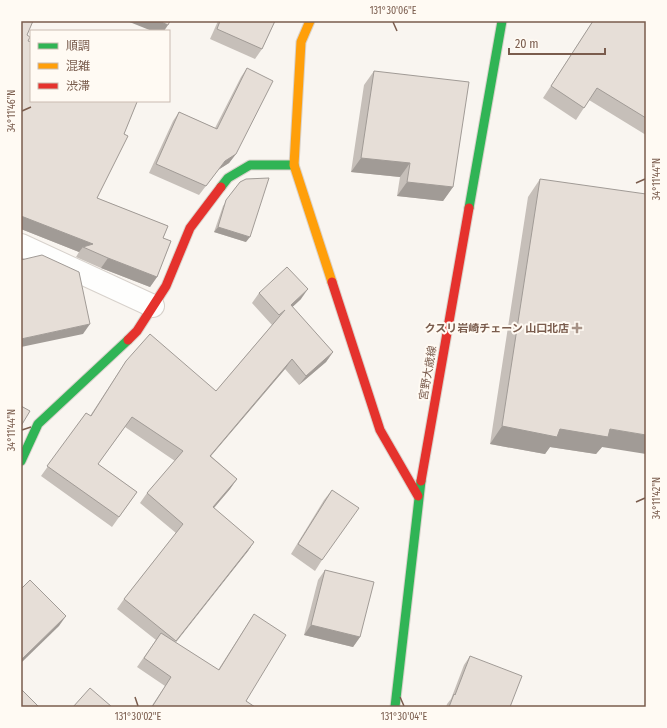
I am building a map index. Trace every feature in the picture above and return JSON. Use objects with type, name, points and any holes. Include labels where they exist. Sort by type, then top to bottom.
[{"type":"street","points":[[310,21],[301,42],[294,165],[380,430],[418,496]]},
{"type":"street","name":"宮野大歳線","points":[[395,707],[418,496],[502,21]]},
{"type":"street","points":[[21,461],[38,424],[137,331],[166,286],[190,228],[228,178],[250,165],[294,165]]},
{"type":"street","points":[[21,246],[153,306]]},
{"type":"building","points":[[21,21],[33,21],[27,35],[30,37],[28,41],[30,42],[30,102],[137,102],[124,134],[128,136],[97,198],[168,226],[163,238],[171,241],[157,277],[83,247],[93,244],[21,216]]},
{"type":"building","points":[[159,21],[170,21],[168,25]]},
{"type":"building","points":[[220,21],[275,21],[262,49],[217,29]]},
{"type":"building","points":[[593,21],[646,21],[646,118],[597,88],[584,108],[551,86]]},
{"type":"building","points":[[247,68],[273,81],[236,154],[225,161],[206,186],[156,164],[179,112],[217,129]]},
{"type":"building","points":[[374,71],[469,82],[453,187],[407,182],[410,163],[361,158]]},
{"type":"building","points":[[269,178],[250,237],[218,227],[226,200],[240,182],[246,179]]},
{"type":"building","name":"クスリ岩崎チェーン 山口北店","points":[[540,179],[646,194],[646,435],[610,429],[608,437],[560,429],[557,437],[502,426]]},
{"type":"building","points":[[42,255],[79,272],[90,324],[21,339],[21,260]]},
{"type":"building","points":[[287,267],[308,289],[291,305],[333,352],[306,376],[292,359],[210,456],[237,479],[213,507],[254,542],[176,641],[124,599],[183,524],[147,493],[183,451],[132,417],[98,464],[137,492],[119,517],[47,466],[86,413],[91,416],[126,361],[150,334],[216,391],[285,310],[279,315],[259,293]]},
{"type":"building","points":[[21,406],[30,411],[21,426]]},
{"type":"building","points":[[332,490],[359,508],[322,560],[298,544]]},
{"type":"building","points":[[325,570],[374,582],[360,637],[311,625]]},
{"type":"building","points":[[30,580],[66,616],[21,660],[21,589]]},
{"type":"building","points":[[254,614],[286,635],[246,701],[255,707],[152,707],[171,677],[144,658],[161,633],[219,670]]},
{"type":"building","points":[[470,656],[522,676],[510,707],[449,707]]},
{"type":"building","points":[[90,688],[112,707],[73,707]]},
{"type":"building","points":[[21,689],[39,707],[21,707]]},
{"type":"traffic: fast","points":[[469,208],[502,21]]},
{"type":"traffic: fast","points":[[221,187],[228,178],[250,165],[294,165]]},
{"type":"traffic: fast","points":[[21,461],[38,424],[128,340]]},
{"type":"traffic: fast","points":[[395,707],[421,481]]},
{"type":"traffic: slow","points":[[310,21],[301,42],[294,165],[332,282]]},
{"type":"traffic: jam","points":[[128,340],[137,331],[166,286],[190,228],[221,187]]},
{"type":"traffic: jam","points":[[421,481],[469,208]]},
{"type":"traffic: jam","points":[[332,282],[380,430],[418,496]]},
{"type":"place","name":"クスリ岩崎チェーン 山口北店","points":[[577,328]]}]
